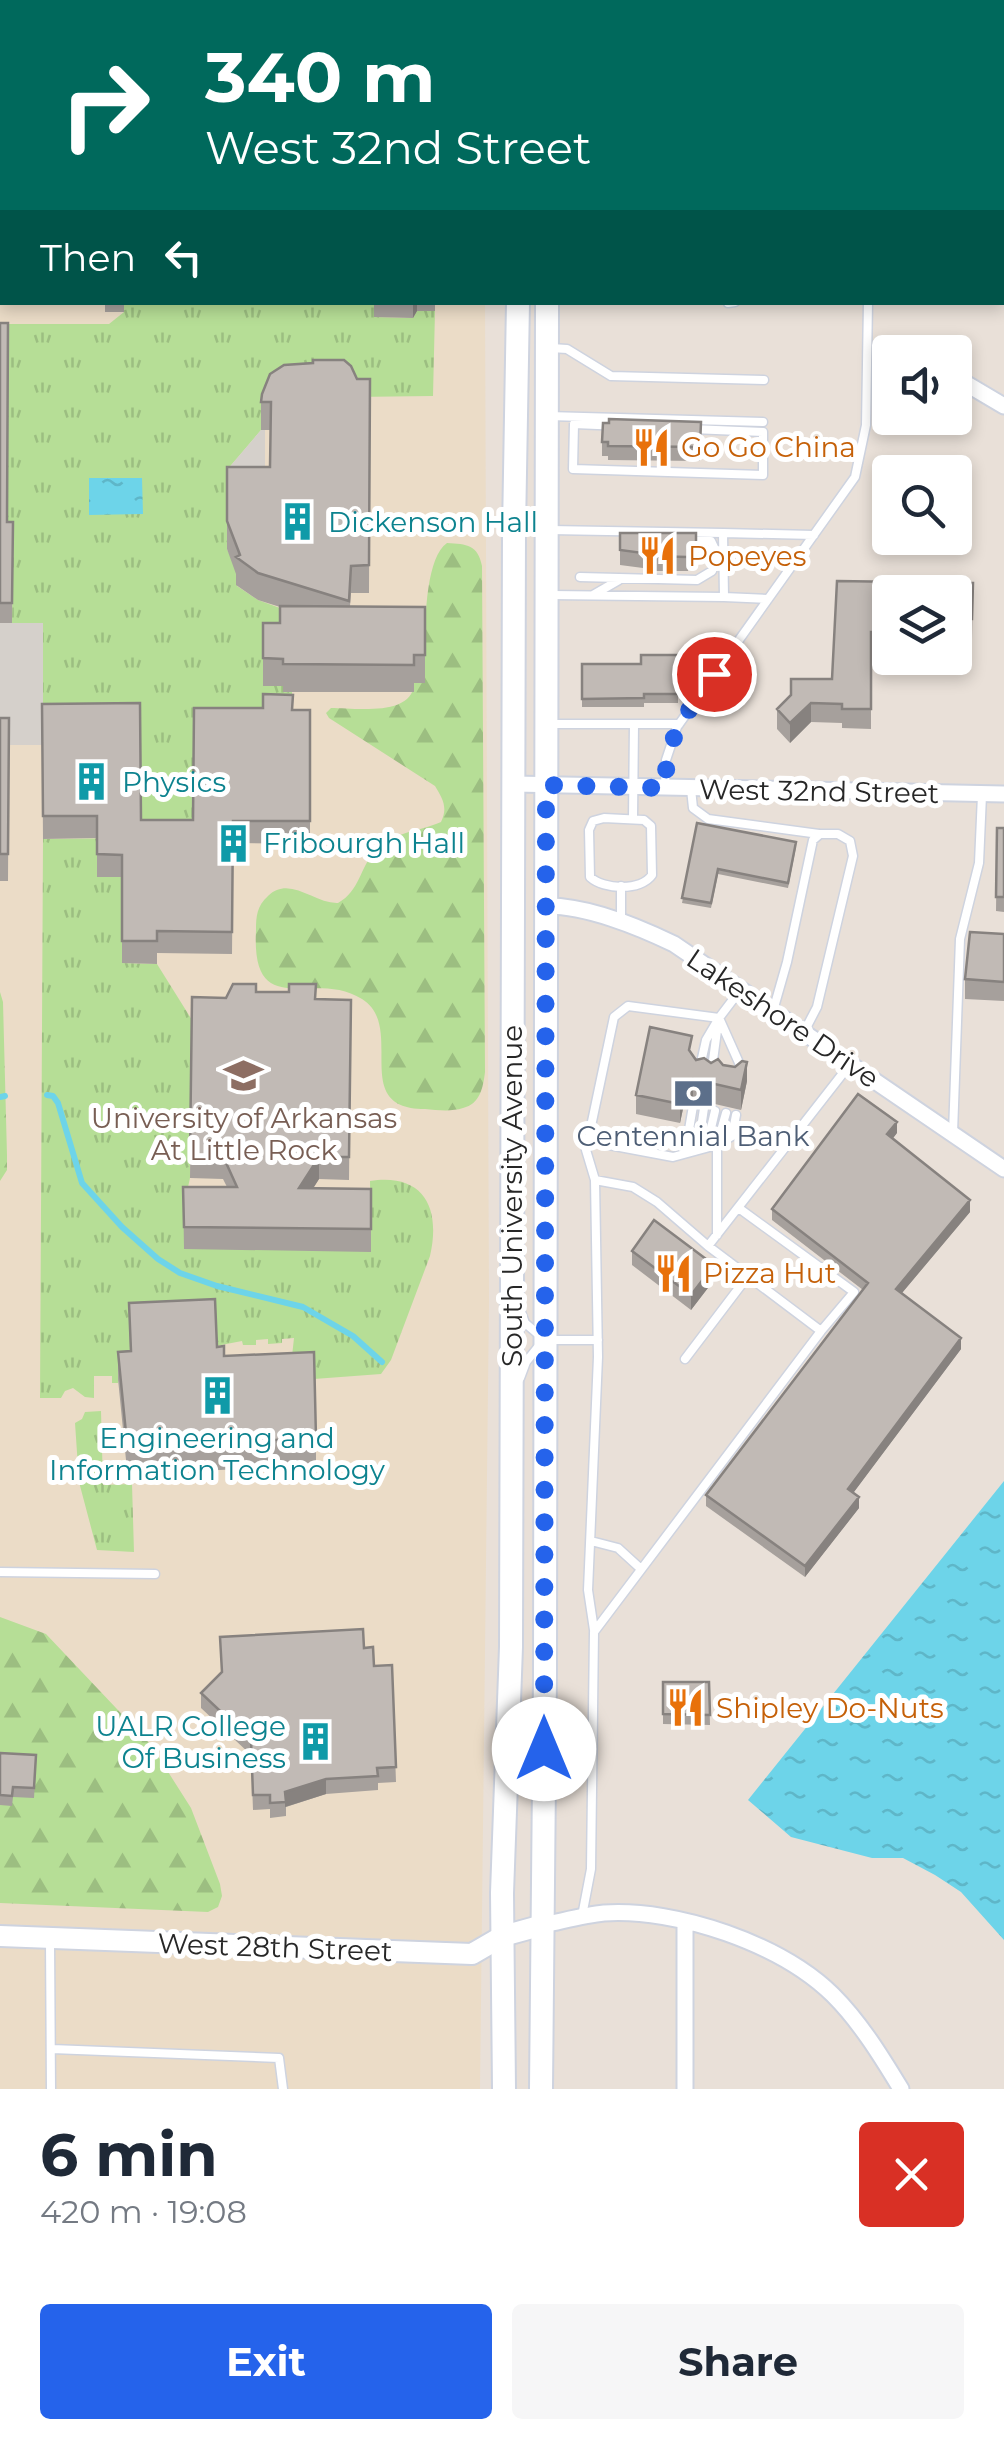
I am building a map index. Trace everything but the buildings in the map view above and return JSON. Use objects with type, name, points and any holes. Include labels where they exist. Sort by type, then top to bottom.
[{"type":"main road","name":"South University Avenue","points":[[504,2089],[503,1936],[511,1647],[518,305]]},
{"type":"main road","name":"South University Avenue","points":[[541,2089],[546,305]]},
{"type":"street","points":[[972,387],[1004,406]]},
{"type":"street","name":"West 32nd Street","points":[[514,784],[1004,794]]},
{"type":"street","name":"Lakeshore Drive","points":[[545,906],[621,922],[674,944],[1004,1169]]},
{"type":"street","points":[[543,1925],[616,1913],[685,1923],[736,1936],[793,1963],[846,2010],[901,2089]]},
{"type":"street","points":[[685,1923],[685,2089]]},
{"type":"street","name":"West 28th Street","points":[[0,1936],[472,1954],[503,1936],[543,1925]]},
{"type":"lane","points":[[665,788],[666,760],[679,724],[855,476],[866,425],[868,305]]},
{"type":"lane","points":[[546,348],[567,349],[611,376],[764,380]]},
{"type":"lane","points":[[545,416],[763,422]]},
{"type":"lane","points":[[574,424],[763,432],[763,475],[573,469],[574,424]]},
{"type":"lane","points":[[546,530],[814,534]]},
{"type":"lane","points":[[580,578],[697,580],[712,571],[718,556],[711,542],[617,538],[586,531]]},
{"type":"lane","points":[[723,533],[724,597]]},
{"type":"lane","points":[[592,595],[622,578]]},
{"type":"lane","points":[[546,594],[768,598]]},
{"type":"lane","points":[[546,724],[679,724]]},
{"type":"lane","points":[[634,724],[634,819]]},
{"type":"lane","points":[[691,788],[694,808],[708,819],[838,834],[850,842],[853,856],[817,1008],[804,1032]]},
{"type":"lane","points":[[953,1133],[960,939],[979,863],[982,793]]},
{"type":"lane","points":[[604,818],[644,820],[654,833],[652,875],[641,885],[621,886],[595,883],[590,878],[589,830],[593,822],[604,818]]},
{"type":"lane","points":[[773,1011],[788,962],[809,854],[813,840],[820,834]]},
{"type":"lane","points":[[621,886],[621,922]]},
{"type":"lane","points":[[699,1072],[706,1040],[741,989]]},
{"type":"lane","points":[[582,1917],[592,1869],[594,1632],[588,1590],[598,1340],[595,1180],[586,1150],[614,1017],[628,1006],[719,1018]]},
{"type":"lane","points":[[719,1018],[740,1065],[739,1080]]},
{"type":"lane","points":[[711,1075],[719,1018]]},
{"type":"lane","points":[[728,1062],[731,1046]]},
{"type":"lane","points":[[708,1246],[851,1064]]},
{"type":"lane","points":[[685,1152],[693,1106]]},
{"type":"lane","points":[[704,1108],[717,1235]]},
{"type":"lane","points":[[707,1146],[715,1111]]},
{"type":"lane","points":[[588,1141],[673,1156],[707,1146],[731,1114]]},
{"type":"lane","points":[[595,1180],[633,1188],[657,1202],[708,1246],[821,1331]]},
{"type":"lane","points":[[594,1632],[854,1292],[740,1208]]},
{"type":"lane","points":[[686,1359],[748,1276]]},
{"type":"lane","points":[[512,1284],[526,1323],[544,1340],[598,1340]]},
{"type":"lane","points":[[512,1397],[526,1362],[544,1340]]},
{"type":"lane","points":[[591,1541],[618,1548],[641,1569]]},
{"type":"lane","points":[[0,1572],[155,1574]]},
{"type":"lane","points":[[50,1937],[51,2089]]},
{"type":"lane","points":[[52,2049],[279,2058],[283,2089]]},
{"type":"shaded area","name":"University of Arkansas At Little Rock","points":[[0,305],[485,305],[489,1301],[480,2089],[0,2089]]},
{"type":"shaded area","points":[[265,430],[265,467],[227,470]]},
{"type":"shaded area","points":[[0,623],[43,623],[43,745],[0,745]]},
{"type":"green space","points":[[124,305],[374,305],[374,317],[413,318],[417,311],[435,311],[433,396],[353,397],[262,422],[261,430],[227,470],[227,549],[242,581],[237,586],[280,608],[280,650],[263,685],[283,686],[284,692],[292,692],[293,717],[193,842],[97,877],[122,877],[122,963],[157,964],[192,1020],[190,1178],[183,1210],[371,1251],[370,1181],[404,1183],[424,1198],[433,1223],[430,1256],[391,1360],[381,1374],[314,1379],[291,1365],[294,1338],[282,1339],[282,1343],[268,1344],[268,1339],[256,1340],[256,1345],[243,1345],[242,1341],[216,1346],[130,1330],[131,1379],[112,1383],[112,1376],[94,1376],[94,1398],[73,1388],[61,1398],[40,1398],[43,839],[141,838],[43,726],[43,624],[12,623],[13,543],[7,543],[8,344],[0,324],[109,324],[124,312]]},
{"type":"green space","points":[[447,543],[470,547],[478,554],[482,566],[485,1072],[482,1089],[473,1103],[444,1110],[402,1105],[389,1096],[383,1082],[380,1028],[374,1012],[362,999],[343,991],[275,985],[264,976],[257,959],[256,930],[259,907],[276,890],[293,889],[338,903],[351,892],[370,857],[382,844],[441,822],[444,804],[435,786],[326,713],[331,708],[394,706],[411,694],[414,683],[425,683],[429,587],[439,553]]},
{"type":"green space","points":[[0,992],[7,1170],[0,1181]]},
{"type":"green space","points":[[101,1411],[103,1485],[132,1484],[134,1552],[97,1550],[79,1482],[75,1423],[85,1412]]},
{"type":"green space","points":[[0,1617],[46,1634],[151,1745],[191,1808],[220,1884],[222,1896],[218,1907],[208,1912],[0,1903]]},
{"type":"water","points":[[89,478],[142,478],[143,514],[89,515]]},
{"type":"water","points":[[1004,1481],[1004,1940],[961,1892],[935,1875],[903,1858],[872,1858],[791,1837],[748,1800]]},
{"type":"waterway","points":[[47,1095],[58,1103],[82,1183],[158,1259],[180,1273],[217,1286],[303,1307],[353,1336],[382,1362]]},
{"type":"waterway","points":[[0,1097],[5,1096]]},
{"type":"place","name":"Go Go China","points":[[651,447]]},
{"type":"place","name":"Dickenson Hall","points":[[298,522]]},
{"type":"place","name":"Popeyes","points":[[658,556]]},
{"type":"place","name":"Physics","points":[[92,782]]},
{"type":"place","name":"Fribourgh Hall","points":[[233,843]]},
{"type":"place","name":"University of Arkansas At Little Rock","points":[[244,1075]]},
{"type":"place","name":"Centennial Bank","points":[[693,1093]]},
{"type":"place","name":"Pizza Hut","points":[[673,1273]]},
{"type":"place","name":"Engineering and Information Technology","points":[[217,1396]]},
{"type":"place","name":"Shipley Do-Nuts","points":[[686,1708]]},
{"type":"place","name":"UALR College Of Business","points":[[316,1742]]},
{"type":"route","points":[[544,1749],[546,785],[665,788],[669,744],[714,674]]}]
